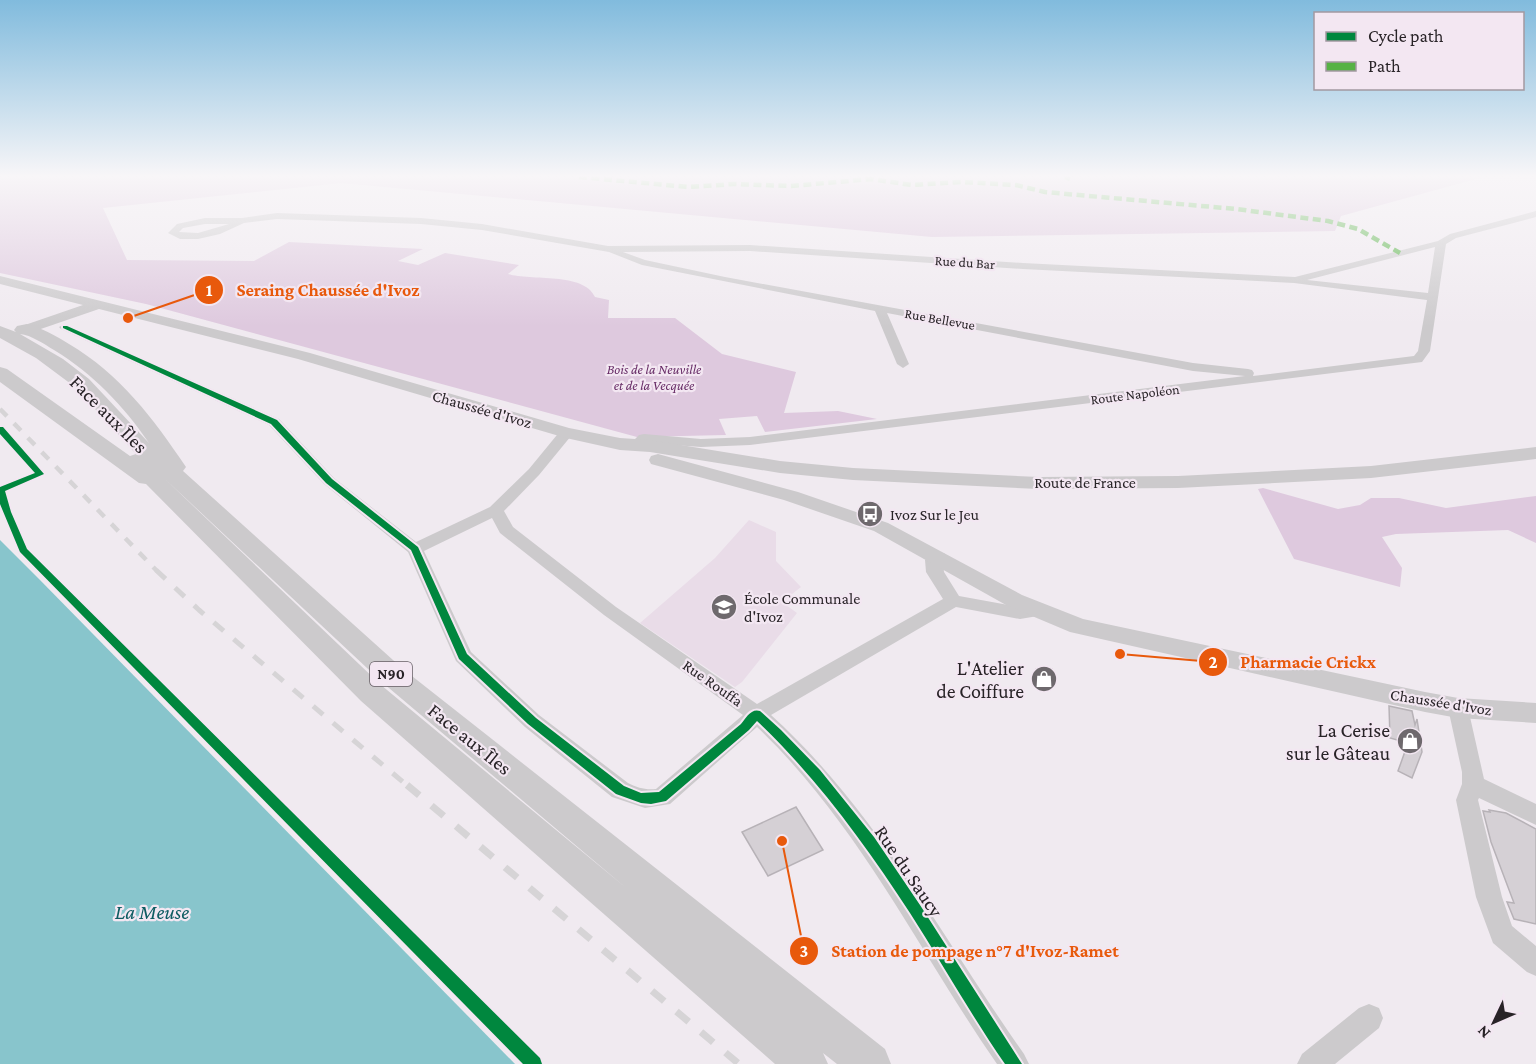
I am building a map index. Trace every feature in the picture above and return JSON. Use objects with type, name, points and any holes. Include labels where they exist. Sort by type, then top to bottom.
[{"type":"highway","points":[[0,338],[27,328],[79,358],[116,387],[151,428],[172,485]]},
{"type":"highway","name":"Face aux Îles","points":[[0,331],[60,366],[98,398],[118,423],[163,468],[172,485],[371,693],[807,1064]]},
{"type":"highway","name":"Face aux Îles","points":[[0,342],[38,365],[68,390],[146,468],[172,485],[393,676],[870,1064]]},
{"type":"highway","points":[[0,373],[172,485]]},
{"type":"main road","name":"Chaussée d'Ivoz","points":[[0,280],[304,356],[566,433],[636,445]]},
{"type":"main road","points":[[27,328],[97,305]]},
{"type":"main road","name":"Chaussée d'Ivoz","points":[[636,445],[627,451],[826,507],[881,527],[1033,609],[1094,630],[1458,708],[1536,713]]},
{"type":"main road","name":"Route de France","points":[[636,445],[812,471],[1080,483],[1228,481],[1320,476],[1536,453]]},
{"type":"street","name":"Rue du Bar","points":[[179,227],[172,232],[184,236],[200,235],[229,227]]},
{"type":"street","name":"Rue du Bar","points":[[479,227],[608,249],[750,248],[1023,266],[1295,280],[1432,297]]},
{"type":"street","points":[[1441,243],[1453,236],[1488,227]]},
{"type":"street","name":"Rue du Bar","points":[[1295,280],[1441,243]]},
{"type":"street","name":"Route Napoléon","points":[[636,445],[644,438],[701,443],[750,441],[1418,358],[1424,351],[1441,243]]},
{"type":"street","name":"Rue Bellevue","points":[[608,249],[631,259],[660,266],[1193,367],[1267,374],[1274,377]]},
{"type":"street","points":[[879,308],[903,364]]},
{"type":"street","points":[[65,327],[274,422],[329,481],[363,510],[404,538],[415,549],[463,656],[532,721],[583,762],[634,797],[648,801],[662,797],[745,727],[756,714]]},
{"type":"street","points":[[415,549],[496,510],[534,472],[566,433]]},
{"type":"street","name":"Rue Rouffa","points":[[496,510],[506,530],[515,540],[610,611],[756,714],[953,601]]},
{"type":"street","points":[[938,557],[934,560],[933,567],[953,601]]},
{"type":"street","name":"Chaussée d'Ivoz","points":[[953,601],[1020,613],[1031,612],[1033,609]]},
{"type":"street","points":[[1458,708],[1473,772],[1473,784],[1467,800],[1489,897],[1502,934],[1536,963]]},
{"type":"street","name":"Rue du Saucy","points":[[756,714],[780,735],[809,767],[869,842],[901,887],[965,992],[1014,1064]]},
{"type":"street","points":[[1473,784],[1536,815]]},
{"type":"street","points":[[1312,1064],[1369,1018]]},
{"type":"shaded area","name":"École Communale d'Ivoz","points":[[749,520],[776,532],[776,561],[801,587],[782,602],[797,613],[742,682],[735,687],[640,623],[715,558]]},
{"type":"green space","name":"Bois de la Neuville et de la Vecquée","points":[[0,227],[112,227],[127,260],[254,261],[289,242],[423,249],[398,261],[418,265],[445,253],[519,265],[508,274],[580,284],[589,289],[595,297],[609,300],[608,318],[675,318],[722,354],[796,372],[784,413],[838,411],[877,419],[765,432],[757,416],[719,419],[726,435],[637,437],[146,304],[0,273]]},
{"type":"green space","points":[[819,227],[1337,227],[1335,231],[932,237]]},
{"type":"green space","points":[[1263,488],[1338,509],[1360,505],[1371,498],[1399,498],[1446,508],[1536,496],[1536,543],[1508,530],[1396,534],[1382,537],[1402,568],[1400,587],[1294,559],[1258,489]]},
{"type":"water","name":"La Meuse","points":[[0,540],[39,579],[515,1064],[0,1064]]},
{"type":"building","name":"La Cerise sur le Gâteau","points":[[1389,706],[1412,711],[1415,725],[1417,719],[1422,752],[1412,778],[1398,771],[1408,743],[1390,738]]},
{"type":"building","points":[[796,807],[823,850],[768,876],[742,832]]},
{"type":"building","points":[[1489,810],[1506,813],[1536,829],[1536,924],[1514,919],[1507,902],[1514,903],[1491,842],[1483,811],[1490,812]]},
{"type":"railway","points":[[0,409],[156,570]]},
{"type":"railway","points":[[156,570],[199,610],[409,787]]},
{"type":"railway","points":[[407,785],[739,1064]]},
{"type":"marked path","points":[[1349,227],[1358,229],[1400,253]]},
{"type":"cycle path","points":[[65,327],[274,422],[329,481],[415,549],[463,656],[532,721],[620,790],[641,798],[662,797],[745,727],[756,714],[816,774],[869,841],[1014,1064]]},
{"type":"cycle path","points":[[0,429],[40,474],[0,490],[23,550],[534,1064]]},
{"type":"place","name":"Seraing Chaussée d'Ivoz","points":[[128,318]]},
{"type":"place","name":"Ivoz Sur le Jeu","points":[[870,514]]},
{"type":"place","name":"École Communale d'Ivoz","points":[[724,607]]},
{"type":"place","name":"Pharmacie Crickx","points":[[1120,654]]},
{"type":"place","name":"L'Atelier de Coiffure","points":[[1044,679]]},
{"type":"place","name":"La Cerise sur le Gâteau","points":[[1410,741]]},
{"type":"place","name":"Station de pompage n°7 d'Ivoz-Ramet","points":[[782,841]]}]
